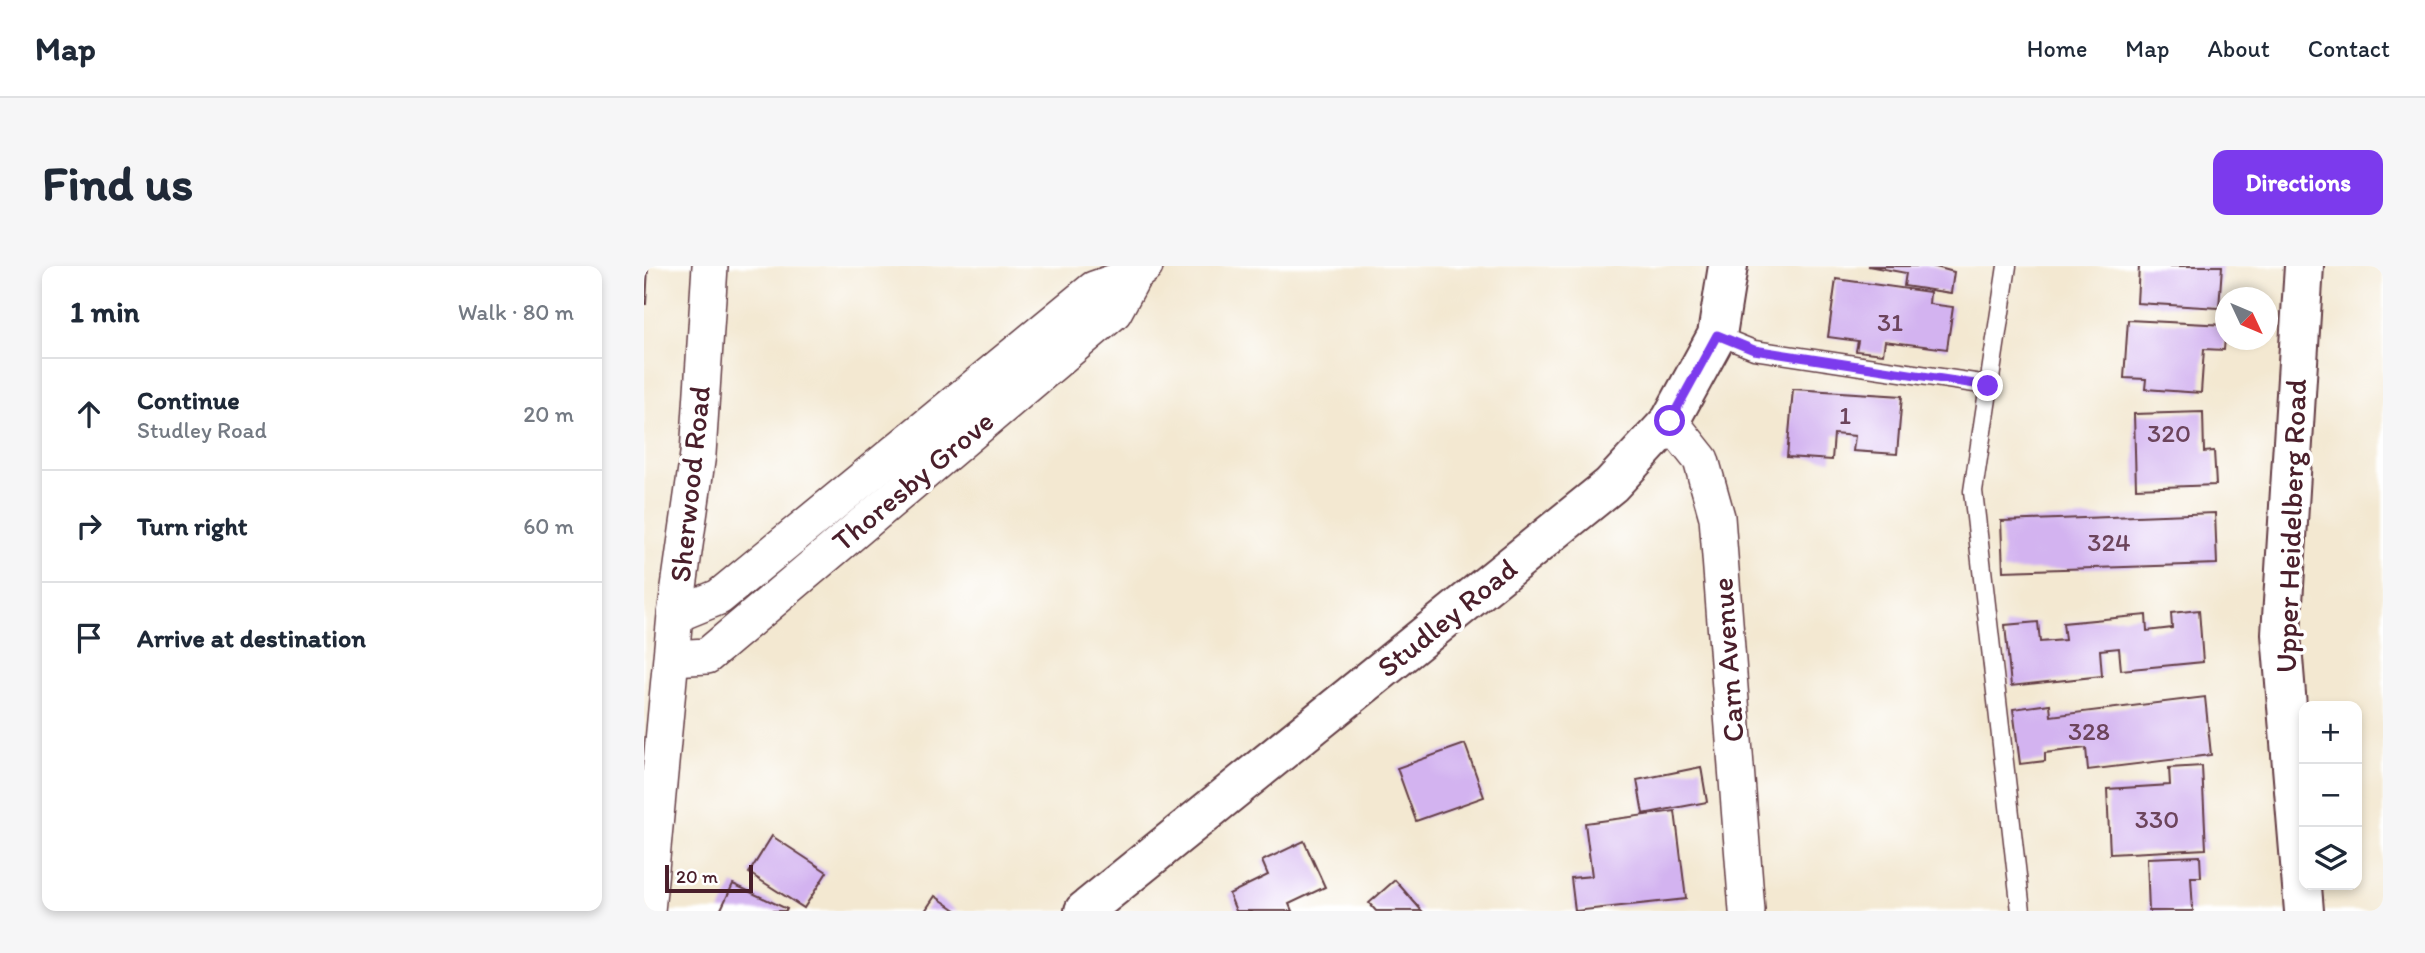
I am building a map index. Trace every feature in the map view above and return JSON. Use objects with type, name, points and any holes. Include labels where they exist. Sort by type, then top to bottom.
[{"type":"street","name":"Sherwood Road","points":[[647,911],[675,615],[698,454],[710,266]]},
{"type":"street","name":"Studley Road","points":[[1084,911],[1611,485],[1670,421],[1717,335],[1728,266]]},
{"type":"street","name":"Upper Heidelberg Road","points":[[2304,266],[2281,634],[2304,911]]},
{"type":"street","name":"Thoresby Grove","points":[[675,615],[719,597],[1094,289],[1139,271]]},
{"type":"street","name":"Thoresby Grove","points":[[672,657],[707,656],[1114,312],[1139,271]]},
{"type":"street","name":"Carn Avenue","points":[[1670,421],[1701,460],[1717,517],[1747,911]]},
{"type":"lane","points":[[2007,266],[1973,491],[2021,911]]},
{"type":"lane","points":[[1717,335],[1754,350],[1988,386]]},
{"type":"building","points":[[644,266],[648,266],[646,304],[644,304]]},
{"type":"building","points":[[1868,266],[1932,266],[1954,272],[1951,293],[1904,286],[1906,273]]},
{"type":"building","points":[[2139,266],[2222,266],[2220,287],[2215,287],[2215,308],[2137,303]]},
{"type":"building","points":[[1836,279],[1930,292],[1929,304],[1953,307],[1947,349],[1885,341],[1883,354],[1856,351],[1858,341],[1828,337]]},
{"type":"building","points":[[2128,320],[2215,324],[2215,350],[2204,349],[2201,393],[2145,389],[2146,379],[2124,378]]},
{"type":"building","points":[[1793,389],[1902,396],[1897,454],[1853,451],[1855,436],[1834,434],[1832,460],[1787,457]]},
{"type":"building","points":[[2203,412],[2204,452],[2214,451],[2216,485],[2136,488],[2134,414]]},
{"type":"building","points":[[2215,513],[2217,564],[2003,571],[2001,521]]},
{"type":"building","points":[[2199,610],[2203,662],[2121,670],[2119,648],[2100,650],[2102,676],[2011,686],[2005,625],[2038,622],[2040,642],[2065,640],[2063,623],[2146,615],[2147,631],[2172,628],[2171,613]]},
{"type":"building","points":[[2205,697],[2211,755],[2088,770],[2086,748],[2045,753],[2045,761],[2020,764],[2013,709],[2050,704],[2051,716]]},
{"type":"building","points":[[1465,744],[1484,797],[1416,821],[1397,768]]},
{"type":"building","points":[[2202,766],[2206,849],[2110,854],[2107,789],[2170,785],[2169,768]]},
{"type":"building","points":[[1701,767],[1707,802],[1643,814],[1637,780]]},
{"type":"building","points":[[1675,811],[1686,899],[1575,911],[1571,878],[1592,876],[1585,823]]},
{"type":"building","points":[[772,836],[827,872],[804,908],[749,873]]},
{"type":"building","points":[[1304,841],[1325,887],[1289,904],[1292,911],[1236,911],[1229,894],[1268,875],[1262,861]]},
{"type":"building","points":[[2200,856],[2201,877],[2191,877],[2193,911],[2149,911],[2147,858]]},
{"type":"building","points":[[1395,880],[1422,911],[1376,911],[1369,903]]},
{"type":"building","points":[[733,884],[787,909],[720,911]]},
{"type":"building","points":[[935,896],[957,911],[925,911]]},
{"type":"route","points":[[1670,421],[1717,335],[1754,350],[1988,386]]}]
